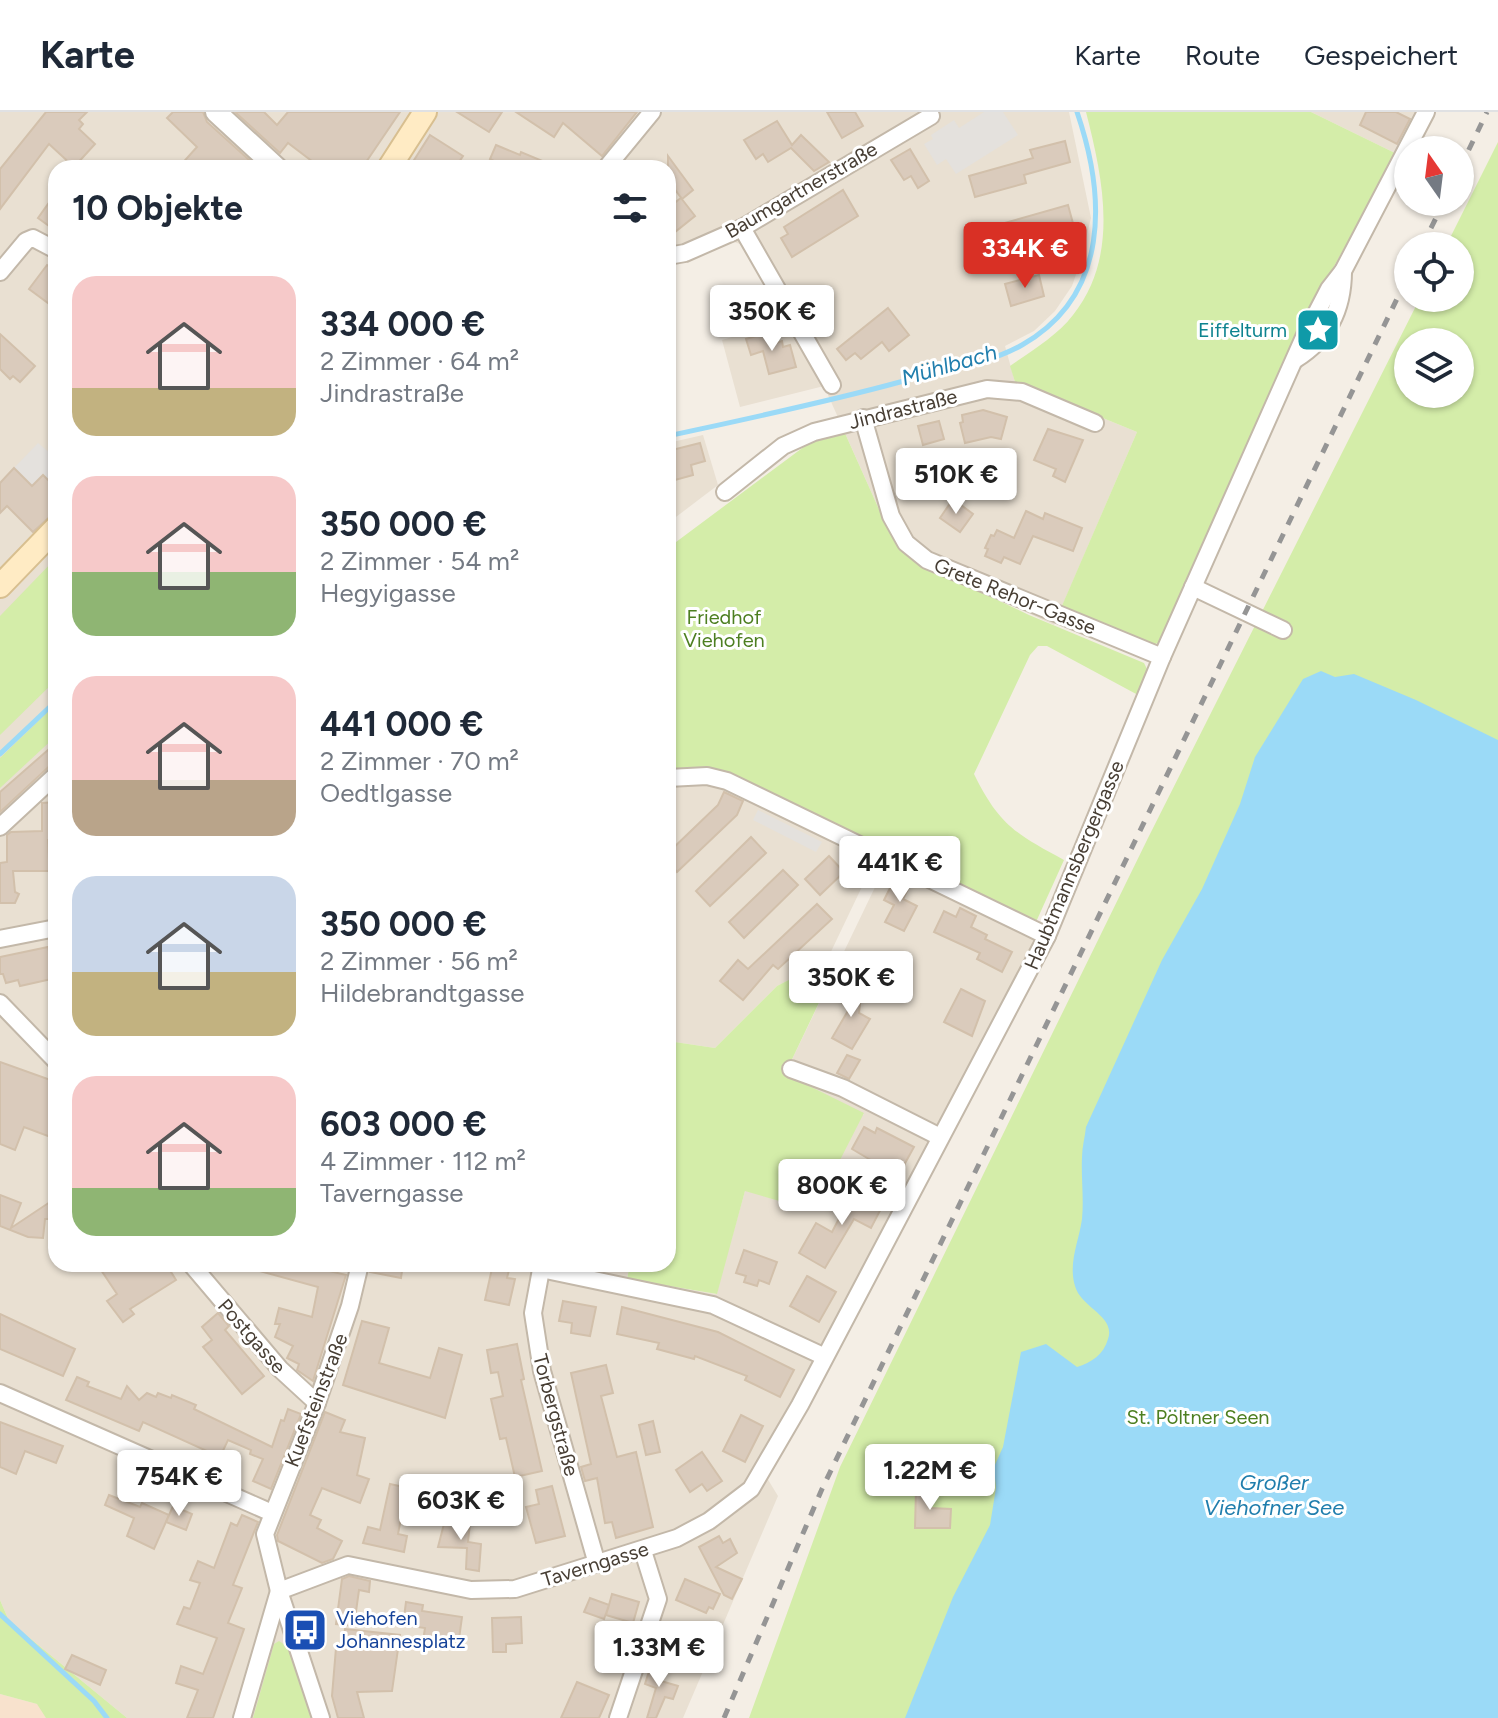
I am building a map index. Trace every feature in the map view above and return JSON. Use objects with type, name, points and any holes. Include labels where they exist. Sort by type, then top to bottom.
[{"type":"main road","points":[[394,160],[425,112]]},
{"type":"main road","points":[[0,586],[48,536]]},
{"type":"street","points":[[216,112],[268,160]]},
{"type":"street","points":[[613,160],[652,112]]},
{"type":"street","name":"Haubtmannsbergergasse","points":[[823,1356],[1047,936],[1162,657],[1296,359],[1315,347],[1330,326],[1343,293],[1343,271],[1426,112]]},
{"type":"street","name":"Baumgartnerstraße","points":[[676,255],[742,228],[931,116]]},
{"type":"street","points":[[742,228],[832,385]]},
{"type":"street","points":[[0,272],[26,241],[33,238],[48,246]]},
{"type":"street","name":"Jindrastraße","points":[[725,492],[783,446],[814,432],[987,389],[1022,392],[1095,423]]},
{"type":"street","name":"Grete Rehor-Gasse","points":[[863,418],[891,516],[906,543],[927,560],[1162,657]]},
{"type":"street","points":[[1193,587],[1283,630]]},
{"type":"street","points":[[676,778],[707,776],[727,781],[1047,936]]},
{"type":"street","points":[[0,827],[48,782]]},
{"type":"street","points":[[0,939],[48,930]]},
{"type":"street","points":[[0,1003],[48,1053]]},
{"type":"street","points":[[791,1069],[843,1088],[940,1137]]},
{"type":"street","name":"Postgasse","points":[[198,1272],[280,1369],[317,1403]]},
{"type":"street","name":"Kuefsteinstraße","points":[[321,1718],[265,1538],[272,1513],[317,1403],[350,1306],[358,1272]]},
{"type":"street","name":"Torbergstraße","points":[[540,1272],[533,1313],[542,1371],[597,1564]]},
{"type":"street","points":[[564,1272],[713,1305],[823,1356]]},
{"type":"street","name":"Taverngasse","points":[[279,1591],[348,1565],[471,1590],[515,1589],[677,1538],[709,1521],[751,1489],[800,1405],[823,1356]]},
{"type":"street","points":[[0,1393],[272,1513]]},
{"type":"street","points":[[618,1718],[658,1599],[643,1551]]},
{"type":"street","points":[[242,1718],[279,1591]]},
{"type":"shaded area","points":[[0,112],[1069,112],[1091,218],[1080,263],[1072,286],[1055,311],[1034,331],[1005,346],[1015,382],[1137,432],[1054,625],[909,558],[886,525],[824,386],[740,407],[722,340],[786,321],[743,245],[734,242],[676,262],[676,160],[48,160],[48,1272],[628,1272],[627,1279],[716,1294],[745,1191],[864,1114],[785,1074],[891,854],[1054,930],[767,1478],[778,1496],[683,1718],[127,1718],[9,1621],[0,1600]]},
{"type":"shaded area","points":[[984,112],[1003,112],[1018,135],[956,174],[946,159],[937,165],[924,144],[933,139],[931,135],[954,120],[959,128]]},
{"type":"shaded area","points":[[1311,112],[1417,112],[1406,136],[1394,136],[1394,153]]},
{"type":"shaded area","points":[[703,435],[718,485],[676,517],[676,441]]},
{"type":"shaded area","points":[[38,443],[48,451],[48,488],[32,486],[14,468]]},
{"type":"shaded area","points":[[676,768],[709,770],[880,849],[827,960],[777,986],[715,1048],[676,1042]]},
{"type":"shaded area","points":[[758,810],[822,842],[816,852],[753,820]]},
{"type":"shaded area","points":[[0,1694],[37,1704],[76,1718],[0,1718]]},
{"type":"green space","points":[[1086,112],[1311,112],[1394,153],[1394,159],[1300,327],[1159,643],[1147,646],[1061,608],[1137,432],[1015,382],[1010,366],[1067,323],[1088,292],[1102,243],[1104,216],[1098,164]]},
{"type":"green space","name":"Großer Viehofner See","points":[[1498,142],[1498,1718],[749,1718],[840,1467],[1148,838],[1394,350],[1394,408],[1474,408],[1474,328],[1405,328],[1413,312],[1474,312],[1474,232],[1453,232],[1461,216],[1474,216],[1474,190]]},
{"type":"green space","name":"Friedhof Viehofen","points":[[844,431],[886,525],[909,558],[1029,615],[1144,663],[1148,671],[1138,695],[1047,646],[1038,646],[1030,655],[974,774],[992,805],[1010,826],[1064,860],[1036,922],[709,770],[676,769],[676,542],[809,443]]},
{"type":"green space","points":[[48,566],[48,688],[0,735],[0,616]]},
{"type":"green space","points":[[48,712],[48,743],[0,788],[0,758]]},
{"type":"green space","points":[[827,960],[837,965],[785,1074],[864,1113],[814,1211],[745,1191],[717,1294],[627,1279],[628,1272],[676,1272],[676,1042],[715,1048],[777,986]]},
{"type":"green space","points":[[0,1600],[9,1621],[127,1718],[46,1718],[37,1704],[0,1694]]},
{"type":"green space","points":[[279,1641],[296,1664],[313,1718],[253,1718],[274,1644]]},
{"type":"water","name":"Großer Viehofner See","points":[[1321,671],[1335,677],[1354,674],[1498,740],[1498,1718],[905,1718],[953,1597],[990,1525],[996,1488],[994,1467],[1003,1447],[1021,1352],[1046,1344],[1077,1367],[1096,1357],[1108,1339],[1107,1324],[1078,1294],[1073,1277],[1073,1260],[1082,1219],[1082,1153],[1086,1127],[1162,960],[1202,889],[1240,804],[1255,757],[1303,679]]},
{"type":"building","points":[[46,112],[87,112],[79,120],[83,124],[79,129],[95,144],[80,160],[66,160],[49,144],[0,209],[0,169]]},
{"type":"building","points":[[173,112],[203,112],[207,122],[249,160],[185,160],[197,147],[167,118]]},
{"type":"building","points":[[235,112],[264,112],[277,125],[288,112],[400,112],[367,160],[310,160],[288,143],[280,153]]},
{"type":"building","points":[[457,112],[502,112],[489,132]]},
{"type":"building","points":[[516,112],[637,112],[602,156],[563,123],[554,137]]},
{"type":"building","points":[[827,112],[855,112],[863,126],[842,138]]},
{"type":"building","points":[[1366,112],[1396,112],[1410,119],[1401,136],[1394,136],[1394,142],[1360,125]]},
{"type":"building","points":[[777,121],[792,145],[801,135],[829,162],[814,171],[791,148],[768,162],[763,154],[756,159],[744,140]]},
{"type":"building","points":[[430,135],[463,156],[460,160],[414,160]]},
{"type":"building","points":[[1065,141],[1070,162],[1024,175],[1026,183],[975,197],[969,176],[1033,158],[1030,150]]},
{"type":"building","points":[[496,145],[540,160],[492,160]]},
{"type":"building","points":[[910,149],[929,181],[918,188],[911,176],[904,180],[891,160]]},
{"type":"building","points":[[676,167],[693,190],[682,199],[676,191]]},
{"type":"building","points":[[843,190],[858,216],[792,257],[781,238],[788,234],[784,227]]},
{"type":"building","points":[[681,198],[695,216],[676,231],[676,202]]},
{"type":"building","points":[[48,204],[48,225],[38,218]]},
{"type":"building","points":[[1068,205],[1074,227],[1040,236],[1041,242],[1002,253],[994,226]]},
{"type":"building","points":[[47,265],[48,266],[48,303],[29,289]]},
{"type":"building","points":[[1039,275],[1044,296],[1011,306],[1005,284]]},
{"type":"building","points":[[888,308],[909,335],[889,351],[882,342],[861,359],[855,353],[846,360],[837,349]]},
{"type":"building","points":[[770,332],[773,344],[782,341],[783,347],[790,345],[796,367],[769,374],[763,351],[751,355],[746,339]]},
{"type":"building","points":[[0,334],[35,366],[20,382],[13,376],[10,379],[0,369]]},
{"type":"building","points":[[983,410],[1007,417],[1001,439],[991,437],[965,443],[960,423],[963,422],[962,415]]},
{"type":"building","points":[[939,421],[944,439],[923,445],[918,426]]},
{"type":"building","points":[[1048,429],[1083,440],[1065,482],[1053,476],[1056,469],[1034,460]]},
{"type":"building","points":[[700,443],[705,461],[691,465],[693,475],[676,480],[676,449]]},
{"type":"building","points":[[940,465],[945,489],[918,495],[914,471]]},
{"type":"building","points":[[14,468],[32,486],[43,475],[48,480],[48,518],[33,532],[7,506],[0,513],[0,483]]},
{"type":"building","points":[[953,499],[973,514],[960,532],[940,518]]},
{"type":"building","points":[[1026,511],[1043,519],[1045,513],[1082,528],[1073,551],[1033,536],[1020,564],[1004,557],[1001,563],[985,556],[991,535],[994,536],[997,530],[1014,538]]},
{"type":"building","points":[[48,750],[48,767],[0,812],[0,792]]},
{"type":"building","points":[[724,792],[743,801],[737,815],[677,872],[676,845],[718,805]]},
{"type":"building","points":[[42,803],[48,803],[48,871],[13,871],[15,892],[19,894],[15,903],[0,903],[0,863],[7,862],[7,835],[11,832],[42,831]]},
{"type":"building","points":[[751,837],[766,853],[710,906],[696,891]]},
{"type":"building","points":[[829,856],[844,872],[820,895],[805,879]]},
{"type":"building","points":[[783,870],[798,885],[744,938],[729,922]]},
{"type":"building","points":[[896,876],[911,883],[903,899],[917,906],[904,931],[885,922],[894,905],[884,900]]},
{"type":"building","points":[[817,904],[832,919],[778,969],[773,965],[743,1000],[720,981],[738,960],[748,969]]},
{"type":"building","points":[[960,908],[976,916],[971,927],[987,935],[985,939],[1012,952],[1002,972],[977,959],[980,953],[934,932],[944,911],[956,917]]},
{"type":"building","points":[[48,947],[48,980],[20,986],[18,980],[6,983],[3,974],[0,974],[0,957]]},
{"type":"building","points":[[850,986],[859,992],[862,987],[859,1013],[870,1019],[852,1049],[832,1038],[849,1009],[841,1002],[840,992]]},
{"type":"building","points":[[961,989],[985,1001],[972,1036],[944,1022]]},
{"type":"building","points":[[847,1055],[860,1060],[849,1079],[837,1073]]},
{"type":"building","points":[[0,1062],[48,1079],[48,1136],[24,1127],[15,1150],[0,1144]]},
{"type":"building","points":[[864,1127],[875,1133],[877,1128],[914,1147],[898,1176],[852,1149]]},
{"type":"building","points":[[856,1186],[885,1201],[871,1228],[854,1219],[825,1268],[799,1253],[816,1223],[832,1232]]},
{"type":"building","points":[[0,1195],[21,1203],[11,1228],[48,1203],[43,1238],[28,1237],[0,1226]]},
{"type":"building","points":[[744,1250],[777,1262],[769,1284],[759,1280],[757,1286],[744,1282],[746,1276],[736,1273]]},
{"type":"building","points":[[102,1272],[171,1272],[176,1280],[130,1309],[134,1314],[123,1322],[107,1301],[117,1294]]},
{"type":"building","points":[[263,1272],[333,1272],[346,1275],[313,1381],[297,1370],[299,1364],[287,1358],[293,1346],[275,1337],[280,1324],[275,1324],[279,1308],[312,1317],[318,1287]]},
{"type":"building","points":[[370,1272],[402,1272],[401,1278]]},
{"type":"building","points":[[491,1272],[508,1272],[507,1278],[515,1279],[509,1305],[485,1300]]},
{"type":"building","points":[[807,1276],[836,1292],[819,1322],[790,1306]]},
{"type":"building","points":[[563,1301],[596,1307],[590,1336],[571,1333],[572,1323],[559,1321]]},
{"type":"building","points":[[622,1307],[718,1332],[794,1370],[780,1397],[745,1380],[747,1376],[695,1356],[694,1359],[657,1349],[659,1343],[617,1334]]},
{"type":"building","points":[[218,1313],[229,1326],[225,1330],[264,1376],[242,1394],[203,1347],[212,1340],[202,1327]]},
{"type":"building","points":[[0,1314],[75,1349],[63,1376],[0,1349]]},
{"type":"building","points":[[362,1321],[389,1328],[379,1363],[430,1378],[439,1348],[462,1355],[445,1418],[343,1385]]},
{"type":"building","points":[[517,1344],[524,1379],[521,1380],[542,1471],[515,1477],[506,1438],[500,1439],[491,1399],[503,1396],[498,1372],[491,1373],[487,1350]]},
{"type":"building","points":[[606,1365],[613,1393],[601,1396],[617,1457],[636,1452],[653,1527],[616,1538],[612,1522],[605,1523],[597,1478],[585,1481],[581,1467],[591,1464],[571,1373]]},
{"type":"building","points":[[77,1377],[89,1382],[87,1386],[121,1399],[127,1386],[139,1400],[147,1393],[156,1397],[158,1393],[171,1398],[172,1395],[272,1447],[288,1409],[301,1414],[271,1489],[253,1481],[263,1459],[228,1440],[220,1457],[143,1422],[139,1431],[66,1400]]},
{"type":"building","points":[[325,1412],[345,1420],[340,1432],[365,1438],[357,1475],[369,1479],[360,1503],[322,1488],[310,1515],[321,1520],[317,1528],[342,1541],[333,1559],[322,1563],[278,1541],[277,1535]]},
{"type":"building","points":[[741,1415],[763,1426],[745,1462],[723,1451]]},
{"type":"building","points":[[653,1421],[660,1452],[646,1455],[639,1425]]},
{"type":"building","points":[[0,1422],[63,1446],[56,1463],[25,1451],[16,1474],[0,1467]]},
{"type":"building","points":[[702,1452],[722,1481],[707,1491],[702,1484],[690,1492],[676,1470]]},
{"type":"building","points":[[390,1484],[454,1498],[452,1509],[420,1503],[419,1511],[403,1508],[398,1534],[407,1536],[404,1552],[363,1543],[368,1527],[380,1530]]},
{"type":"building","points":[[552,1486],[565,1536],[536,1543],[526,1507],[539,1504],[536,1490]]},
{"type":"building","points":[[916,1489],[932,1489],[931,1508],[951,1509],[950,1528],[915,1528]]},
{"type":"building","points":[[109,1495],[140,1507],[142,1503],[169,1515],[154,1549],[127,1536],[134,1518],[105,1505]]},
{"type":"building","points":[[173,1506],[192,1514],[186,1530],[166,1522]]},
{"type":"building","points":[[242,1515],[258,1522],[233,1585],[242,1588],[228,1623],[244,1629],[213,1718],[187,1718],[198,1690],[176,1683],[181,1666],[203,1674],[217,1638],[177,1624],[184,1607],[190,1609],[200,1583],[190,1580],[198,1561],[214,1568],[231,1523],[237,1526]]},
{"type":"building","points":[[445,1520],[470,1523],[468,1542],[481,1544],[479,1571],[466,1569],[467,1548],[438,1547]]},
{"type":"building","points":[[719,1536],[723,1543],[730,1539],[737,1553],[716,1567],[742,1579],[732,1599],[724,1595],[699,1547]]},
{"type":"building","points":[[349,1576],[370,1581],[369,1592],[359,1590],[354,1626],[336,1624],[342,1579]]},
{"type":"building","points":[[685,1579],[720,1594],[713,1609],[709,1607],[706,1613],[676,1600]]},
{"type":"building","points":[[612,1594],[639,1602],[633,1623],[606,1615]]},
{"type":"building","points":[[590,1598],[609,1605],[604,1619],[584,1612]]},
{"type":"building","points":[[406,1602],[423,1605],[422,1611],[462,1617],[458,1646],[423,1641],[425,1628],[403,1625]]},
{"type":"building","points":[[521,1617],[522,1643],[506,1644],[506,1652],[493,1652],[492,1618]]},
{"type":"building","points":[[345,1629],[400,1635],[392,1691],[357,1692],[364,1718],[338,1718],[332,1696],[336,1648],[343,1649]]},
{"type":"building","points":[[72,1655],[106,1670],[100,1685],[65,1669]]},
{"type":"building","points":[[652,1662],[665,1667],[661,1681],[678,1686],[673,1699],[665,1697],[656,1718],[647,1718],[656,1688],[645,1684]]},
{"type":"building","points":[[577,1682],[609,1695],[599,1718],[561,1718]]},
{"type":"waterway","name":"Mühlbach","points":[[676,434],[978,363],[1022,345],[1051,324],[1072,299],[1086,272],[1093,242],[1096,210],[1093,177],[1077,112]]},
{"type":"waterway","name":"Mühlbach","points":[[0,754],[48,709]]},
{"type":"waterway","name":"Mühlbach","points":[[0,1614],[94,1701],[107,1718]]},
{"type":"railway","points":[[1474,139],[1487,112]]},
{"type":"railway","points":[[1429,232],[1437,216]]},
{"type":"railway","points":[[724,1718],[822,1489],[1394,305]]},
{"type":"place","name":"Eiffelturm","points":[[1318,330]]},
{"type":"place","name":"Viehofen Johannesplatz","points":[[305,1630]]},
{"type":"park label","name":"St. Pöltner Seen","points":[[1198,1417]]}]
